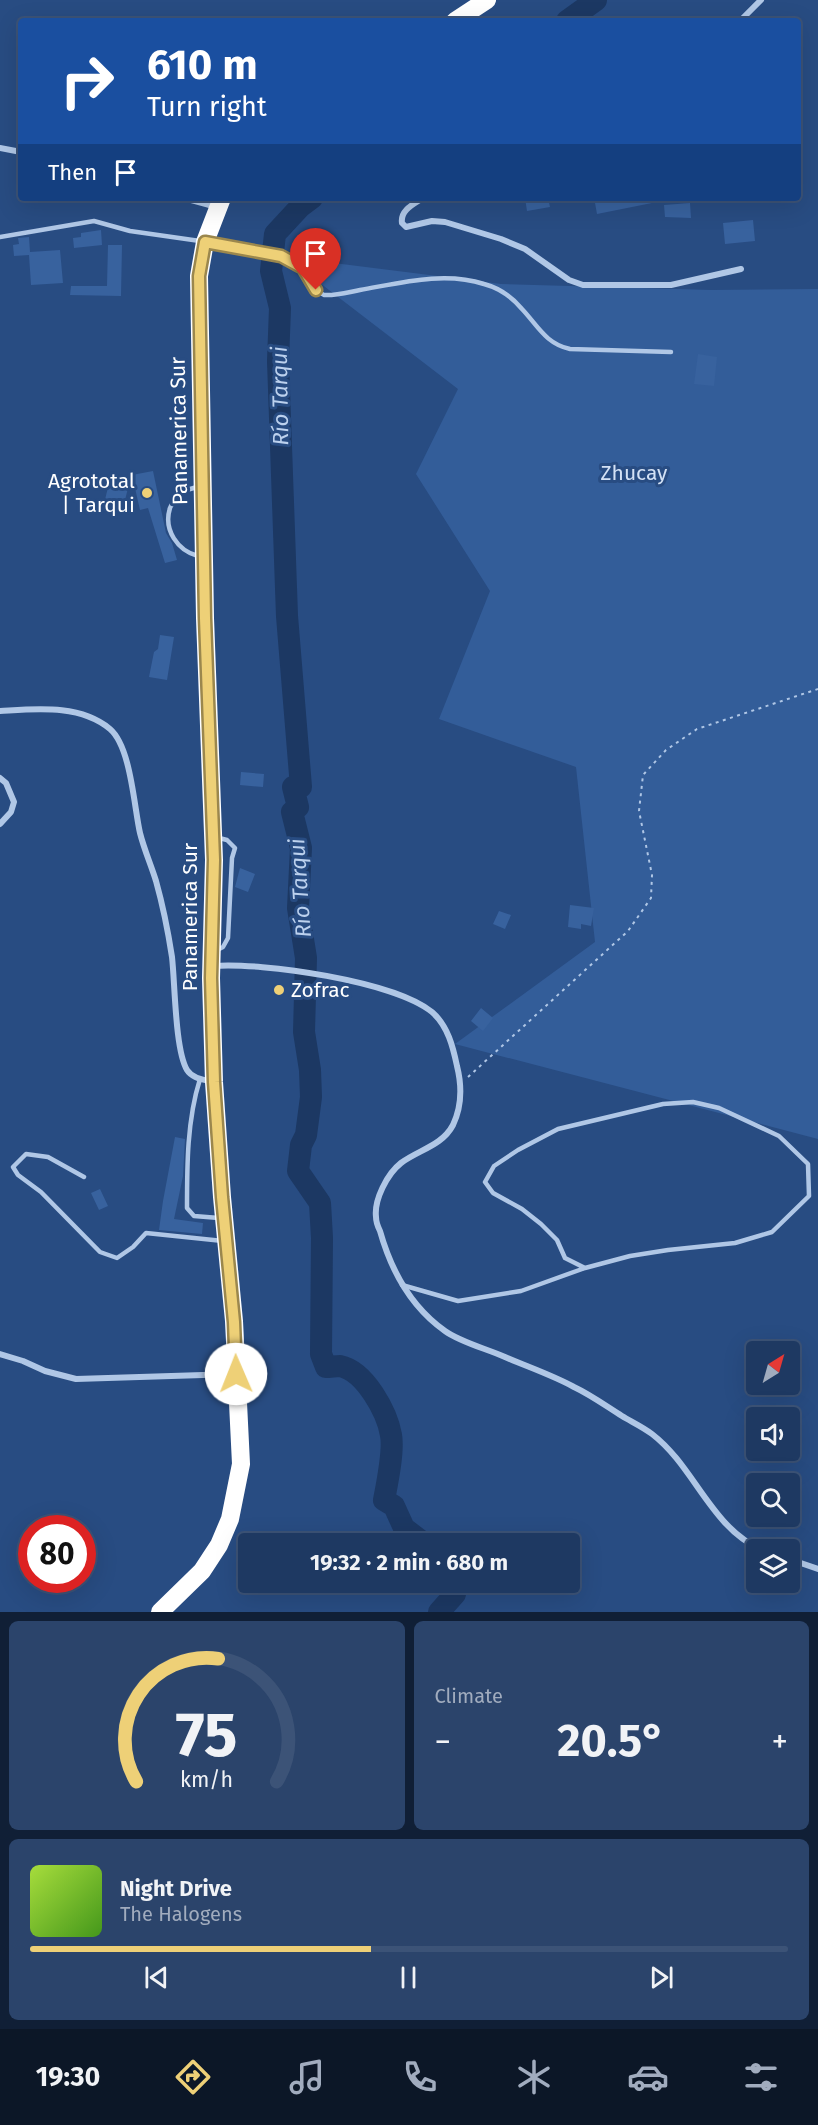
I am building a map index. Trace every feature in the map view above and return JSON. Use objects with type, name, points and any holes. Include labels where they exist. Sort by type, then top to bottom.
[{"type":"highway","points":[[460,18],[487,0]]},
{"type":"highway","name":"Panamerica Sur","points":[[160,1612],[202,1571],[219,1545],[230,1519],[241,1464],[234,1322],[225,1218],[217,1137],[207,1080],[213,837],[202,486],[199,276],[205,242],[220,203]]},
{"type":"street","points":[[743,18],[760,0]]},
{"type":"street","points":[[0,148],[18,151]]},
{"type":"street","points":[[419,201],[406,210],[401,218],[406,227],[432,221],[445,222],[501,239],[525,249],[569,280],[583,285],[671,285],[741,269]]},
{"type":"street","points":[[0,711],[49,710],[95,718],[112,731],[119,742],[132,779],[141,834],[165,916],[184,1064],[187,1071],[207,1080]]},
{"type":"street","points":[[0,778],[6,783],[14,802],[11,812],[0,824]]},
{"type":"street","points":[[211,960],[296,972],[386,989],[411,999],[433,1013],[444,1028],[452,1045],[461,1083],[459,1106],[452,1126],[440,1141],[399,1164],[385,1183],[378,1200],[375,1216],[390,1261],[402,1284],[420,1310],[446,1332],[573,1386],[652,1434],[673,1456],[726,1526],[746,1542]]},
{"type":"street","points":[[0,1354],[45,1371],[76,1379],[106,1380],[236,1374]]},
{"type":"street","points":[[800,1563],[818,1569]]},
{"type":"lane","points":[[0,237],[94,221],[130,231],[281,256],[303,268],[316,290],[324,295],[429,279],[472,281],[498,289],[510,297],[522,308],[541,333],[555,345],[570,349],[670,352]]},
{"type":"lane","points":[[202,486],[180,492],[170,508],[168,520],[178,545],[188,554],[204,558]]},
{"type":"lane","points":[[207,1080],[194,1098],[187,1174],[187,1208],[194,1216],[225,1218]]},
{"type":"lane","points":[[402,1284],[458,1301],[521,1291],[585,1268],[630,1256],[735,1244],[772,1232],[809,1196],[808,1164],[779,1136],[719,1107],[693,1101],[663,1104],[558,1129],[518,1150],[494,1166],[485,1182],[493,1193],[522,1209],[541,1224],[556,1240],[565,1258],[585,1268]]},
{"type":"lane","points":[[84,1177],[48,1157],[26,1154],[13,1167],[18,1175],[41,1192],[100,1252],[117,1258],[133,1247],[146,1233],[226,1241]]},
{"type":"path","points":[[461,1083],[628,931],[651,898],[652,876],[639,811],[643,775],[666,750],[697,729],[818,689]]},
{"type":"green space","name":"Zhucay","points":[[286,257],[501,284],[711,290],[818,289],[818,1139],[455,1044],[595,942],[576,767],[439,719],[490,591],[416,474],[458,389]]},
{"type":"building","points":[[525,201],[549,201],[550,207],[527,211]]},
{"type":"building","points":[[652,201],[652,203],[597,214],[595,203]]},
{"type":"building","points":[[690,203],[691,218],[665,217],[664,205]]},
{"type":"building","points":[[753,220],[755,241],[725,244],[723,223]]},
{"type":"building","points":[[101,230],[102,245],[74,248],[73,238],[81,237],[81,233]]},
{"type":"building","points":[[29,237],[30,252],[60,250],[63,283],[31,285],[29,255],[14,256],[13,245],[19,244],[18,238]]},
{"type":"building","points":[[108,245],[122,245],[121,296],[70,295],[71,286],[107,286]]},
{"type":"building","points":[[698,354],[717,357],[714,386],[694,384]]},
{"type":"building","points":[[153,471],[166,533],[177,560],[165,563],[148,508],[140,510],[132,475]]},
{"type":"building","points":[[109,483],[128,488],[123,508],[104,504]]},
{"type":"building","points":[[160,635],[174,637],[167,680],[149,677]]},
{"type":"building","points":[[241,772],[264,774],[263,787],[240,785]]},
{"type":"building","points":[[240,868],[255,874],[248,892],[235,887]]},
{"type":"building","points":[[570,905],[594,908],[591,926],[581,924],[581,929],[568,927]]},
{"type":"building","points":[[499,911],[511,915],[505,929],[493,924]]},
{"type":"building","points":[[481,1008],[493,1018],[483,1031],[471,1021]]},
{"type":"building","points":[[175,1137],[185,1139],[183,1176],[174,1219],[203,1223],[202,1234],[159,1230]]},
{"type":"building","points":[[100,1189],[108,1206],[99,1210],[91,1193]]},
{"type":"waterway","name":"Río Tarqui","points":[[571,18],[596,0]]},
{"type":"waterway","name":"Río Tarqui","points":[[308,201],[275,234],[271,271],[280,308],[278,361],[287,616],[301,787],[293,787],[298,807],[292,812],[301,848],[298,908],[306,958],[304,1032],[310,1070],[311,1097],[298,1171],[320,1203],[321,1354],[326,1367],[340,1366],[358,1376],[380,1404],[389,1426],[392,1442],[384,1500],[394,1506],[404,1528],[411,1533]]},
{"type":"waterway","name":"Río Tarqui","points":[[439,1612],[455,1593]]},
{"type":"place","name":"Agrototal | Tarqui","points":[[147,493]]},
{"type":"place","name":"Zofrac","points":[[279,990]]},
{"type":"route","points":[[236,1374],[234,1322],[217,1137],[211,978],[213,798],[205,618],[199,276],[205,242],[281,256],[303,268],[316,290]]}]
